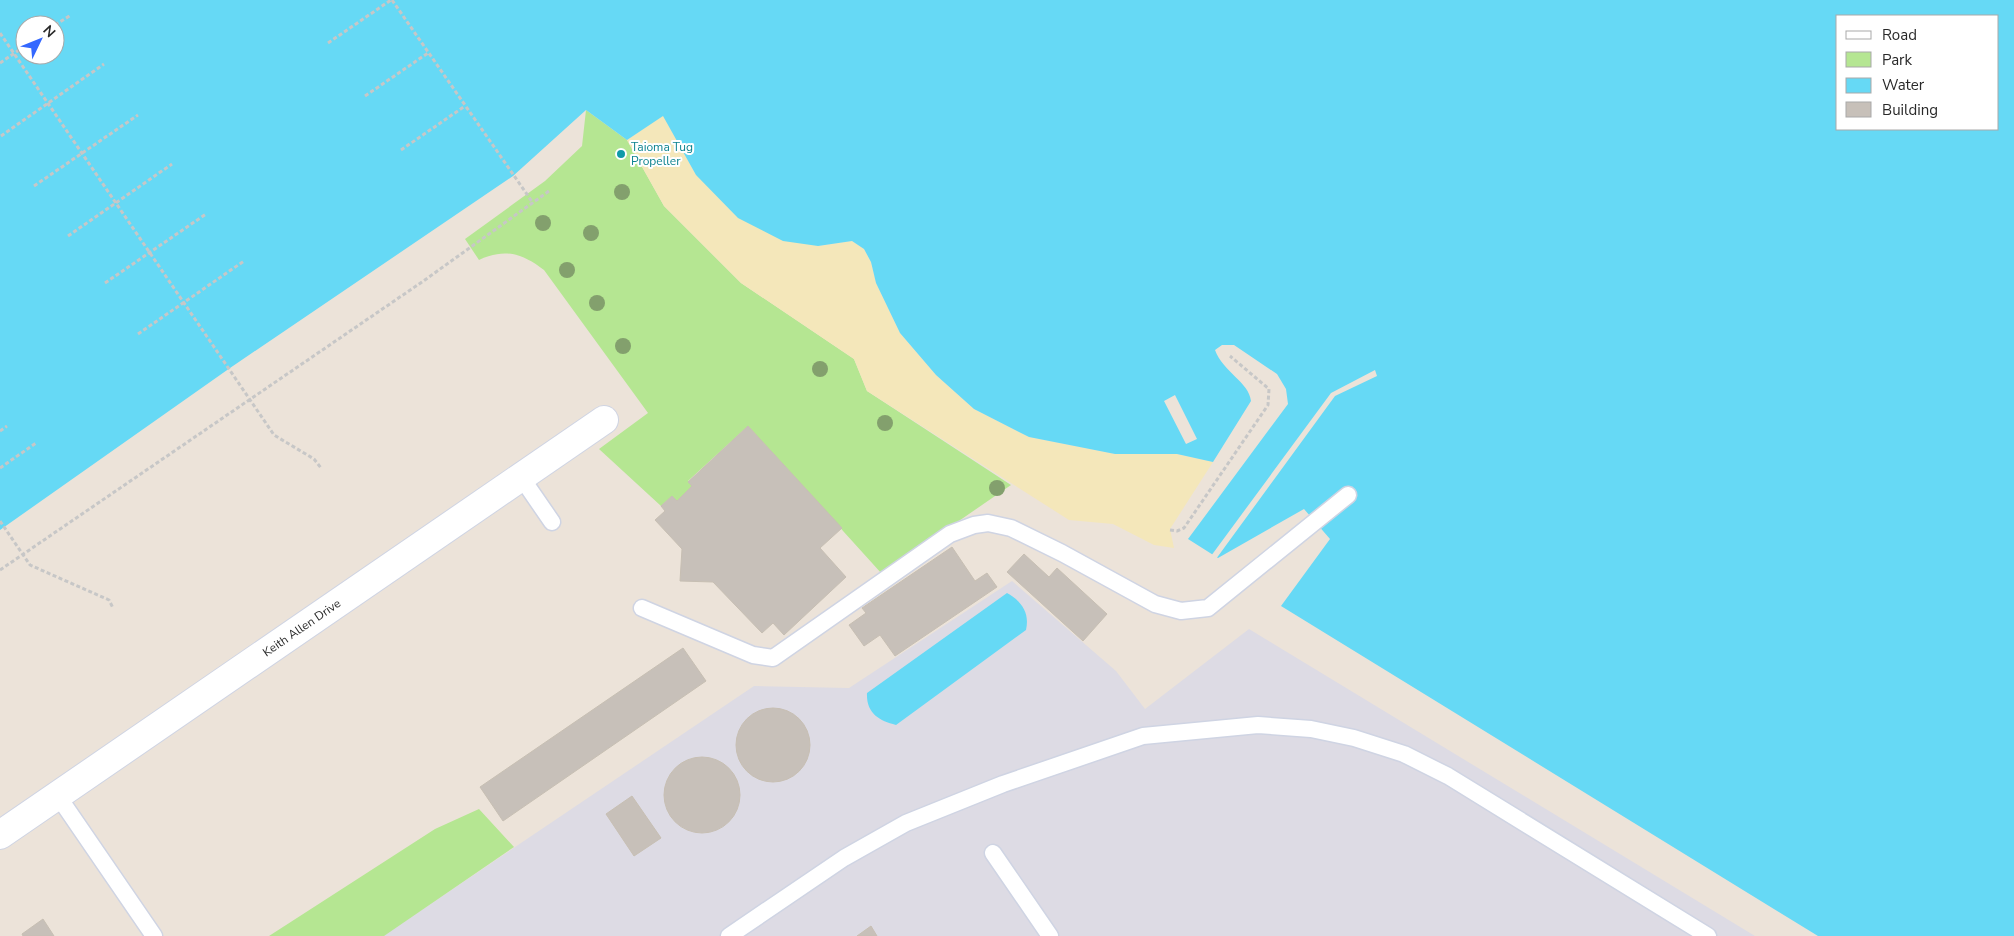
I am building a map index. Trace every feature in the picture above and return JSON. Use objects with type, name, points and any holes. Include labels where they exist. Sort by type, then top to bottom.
[{"type":"street","name":"Keith Allen Drive","points":[[0,835],[604,420]]},
{"type":"lane","points":[[521,477],[552,522]]},
{"type":"lane","points":[[642,608],[753,655],[773,658],[950,534],[974,525],[988,523],[1011,528],[1062,552],[1155,604],[1181,611],[1208,608],[1348,495]]},
{"type":"lane","points":[[729,936],[844,858],[906,823],[994,787],[1143,736],[1258,724],[1312,729],[1354,738],[1404,754],[1448,776],[1708,936]]},
{"type":"lane","points":[[58,796],[154,936]]},
{"type":"lane","points":[[994,853],[1050,936]]},
{"type":"path","points":[[328,42],[392,0],[533,203]]},
{"type":"path","points":[[65,19],[71,15]]},
{"type":"path","points":[[0,32],[274,435],[314,459],[321,468]]},
{"type":"path","points":[[0,63],[14,53]]},
{"type":"path","points":[[365,96],[428,53]]},
{"type":"path","points":[[1,136],[104,64]]},
{"type":"path","points":[[401,150],[465,106]]},
{"type":"path","points":[[34,186],[138,115]]},
{"type":"path","points":[[68,236],[172,164]]},
{"type":"path","points":[[0,570],[549,191]]},
{"type":"path","points":[[105,283],[206,214]]},
{"type":"path","points":[[138,334],[244,261]]},
{"type":"path","points":[[1170,530],[1177,531],[1184,528],[1268,405],[1269,389],[1230,356]]},
{"type":"path","points":[[0,431],[7,426]]},
{"type":"path","points":[[0,468],[36,443]]},
{"type":"path","points":[[0,521],[30,565],[109,600],[113,608]]},
{"type":"shaded area","points":[[1012,581],[1116,671],[1145,709],[1249,629],[1755,936],[383,936],[754,686],[849,688]]},
{"type":"green space","points":[[586,110],[627,140],[664,206],[741,283],[854,359],[867,391],[1011,485],[882,574],[748,426],[688,481],[692,486],[677,501],[672,496],[661,506],[599,449],[648,413],[544,270],[536,264],[513,254],[497,254],[479,260],[465,239],[545,181],[582,146]]},
{"type":"green space","points":[[479,809],[514,847],[384,936],[269,936],[435,829]]},
{"type":"sand","points":[[663,115],[696,175],[818,246],[852,241],[864,249],[871,262],[876,283],[900,333],[936,375],[974,409],[1029,437],[1115,454],[1177,454],[1213,462],[1170,529],[1174,548],[1154,545],[1113,524],[1069,520],[867,391],[854,359],[741,283],[664,206],[627,140]]},
{"type":"water","points":[[0,0],[2014,0],[2014,936],[1818,936],[1281,606],[1330,539],[1304,509],[1218,558],[1188,539],[1288,404],[1286,389],[1277,374],[1234,345],[1222,345],[1215,350],[1224,365],[1246,388],[1251,401],[1213,462],[1177,454],[1115,454],[1029,437],[974,409],[936,375],[900,333],[876,283],[871,262],[864,249],[852,241],[818,246],[783,241],[738,218],[696,175],[663,116],[627,140],[586,110],[513,176],[230,368],[0,530]]},
{"type":"water","points":[[1007,593],[1020,603],[1023,608],[1027,618],[1026,630],[896,725],[884,721],[871,711],[867,700],[867,693]]},
{"type":"pier","points":[[1375,370],[1377,376],[1335,396],[1216,559],[1211,556],[1331,393]]},
{"type":"pier","points":[[1175,395],[1197,439],[1186,444],[1164,401]]},
{"type":"building","points":[[748,426],[842,528],[820,548],[846,577],[784,635],[773,623],[762,633],[713,582],[680,581],[682,549],[655,520],[665,511],[661,506],[672,496],[677,501],[692,486],[688,482]]},
{"type":"building","points":[[952,547],[975,581],[987,573],[997,587],[895,656],[880,635],[864,646],[849,625],[866,613],[862,608]]},
{"type":"building","points":[[1024,554],[1049,577],[1057,568],[1107,614],[1083,641],[1007,572]]},
{"type":"building","points":[[683,648],[706,681],[503,821],[480,787]]},
{"type":"building","points":[[766,708],[780,708],[794,714],[804,724],[810,738],[810,752],[804,766],[794,776],[780,782],[766,782],[752,776],[742,766],[736,752],[736,738],[742,724],[752,714]]},
{"type":"building","points":[[702,757],[717,760],[729,768],[737,780],[740,795],[737,810],[729,822],[717,830],[702,833],[687,830],[675,822],[667,810],[664,795],[667,780],[675,768],[687,760]]},
{"type":"building","points":[[632,796],[661,838],[634,856],[606,814]]},
{"type":"building","points":[[43,919],[54,936],[23,936],[22,934]]},
{"type":"building","points":[[871,926],[877,936],[857,936]]},
{"type":"place","name":"Taioma Tug Propeller","points":[[621,154]]}]
